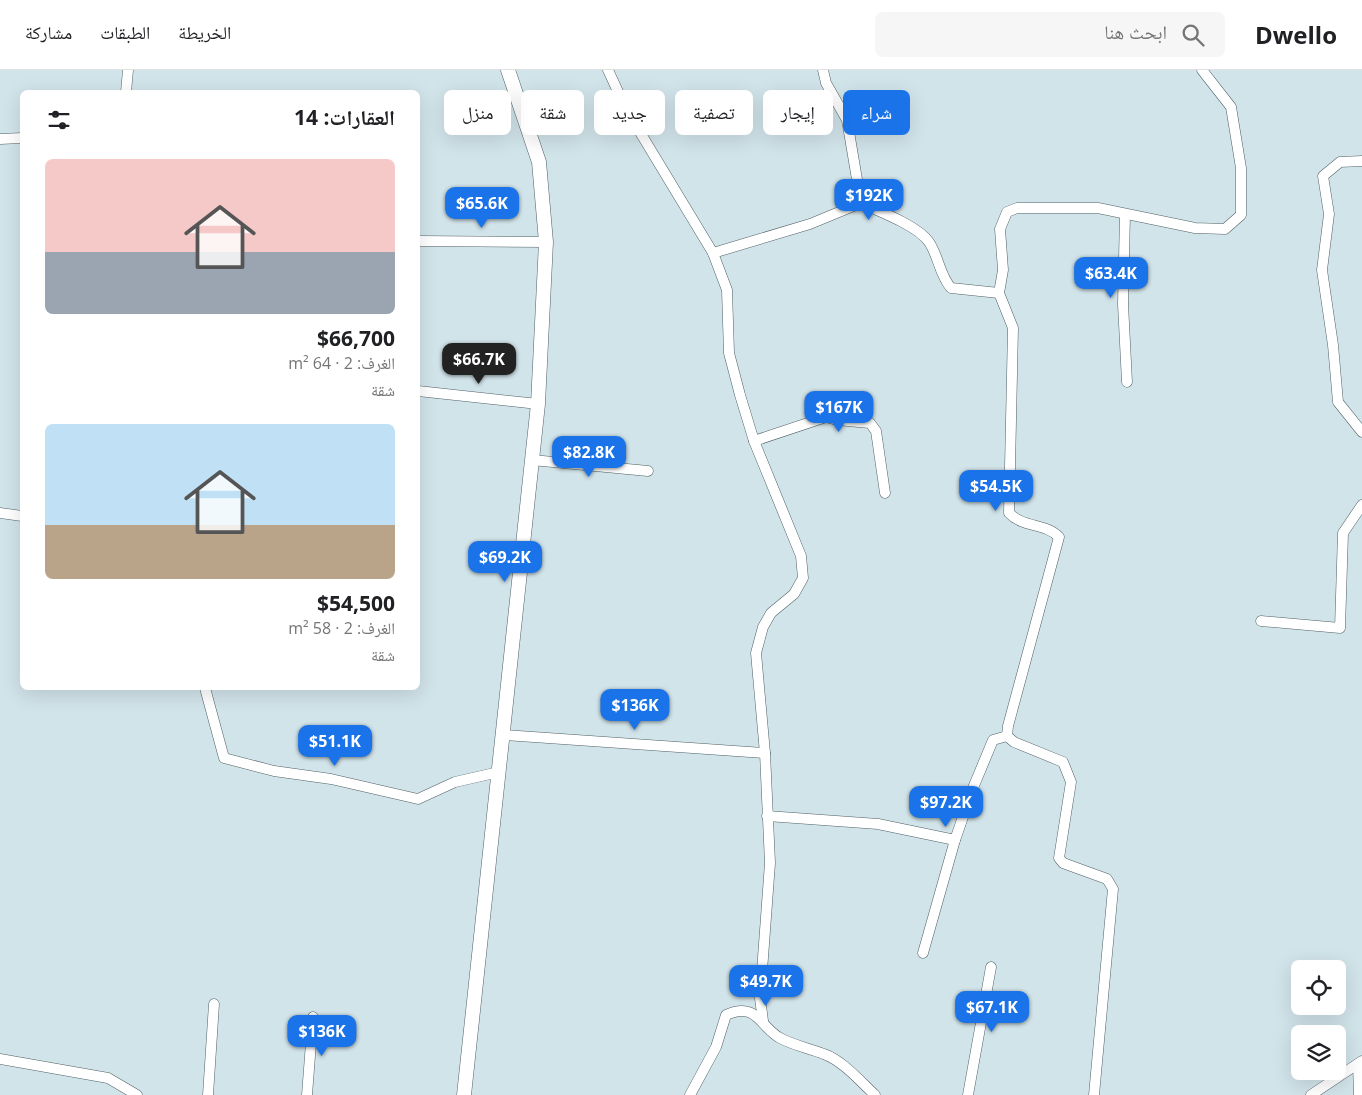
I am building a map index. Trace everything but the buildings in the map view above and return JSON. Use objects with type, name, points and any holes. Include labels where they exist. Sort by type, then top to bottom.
[{"type":"street","points":[[126,90],[128,70]]},
{"type":"street","points":[[464,1095],[538,404],[546,242],[539,162],[508,70]]},
{"type":"street","points":[[608,70],[626,109],[713,253],[727,290],[730,352],[754,441],[801,556],[803,578],[794,594],[771,613],[764,627],[756,653],[765,753],[770,862],[760,998],[763,1021]]},
{"type":"street","points":[[823,70],[826,83],[848,120],[861,203]]},
{"type":"street","points":[[1007,736],[1008,726],[1059,537],[1054,532],[1017,521],[1009,513],[1013,328],[999,293],[1003,270],[1000,229],[1007,212],[1017,208],[1098,208],[1195,228],[1224,229],[1242,215],[1241,168],[1231,107],[1202,70]]},
{"type":"street","points":[[0,139],[20,138]]},
{"type":"street","points":[[1362,160],[1340,162],[1323,176],[1330,214],[1322,270],[1333,345],[1338,402],[1362,432]]},
{"type":"street","points":[[713,253],[810,224],[861,203],[913,229],[929,242],[943,278],[951,288],[999,293]]},
{"type":"street","points":[[1125,214],[1123,304],[1127,382]]},
{"type":"street","points":[[420,241],[546,242]]},
{"type":"street","points":[[420,391],[538,404]]},
{"type":"street","points":[[754,441],[826,417],[870,423],[876,431],[885,493]]},
{"type":"street","points":[[532,460],[648,471]]},
{"type":"street","points":[[1261,621],[1340,628],[1343,533],[1362,505]]},
{"type":"street","points":[[0,513],[20,516]]},
{"type":"street","points":[[206,690],[224,758],[274,771],[331,779],[418,799],[455,782],[499,772]]},
{"type":"street","points":[[503,735],[765,753]]},
{"type":"street","points":[[923,953],[955,840],[973,788],[993,740],[1007,736]]},
{"type":"street","points":[[1007,736],[1014,742],[1063,762],[1071,782],[1059,858],[1063,863],[1107,879],[1113,889],[1094,1095]]},
{"type":"street","points":[[768,816],[878,824],[955,840]]},
{"type":"street","points":[[968,1095],[991,967]]},
{"type":"street","points":[[208,1095],[214,1004]]},
{"type":"street","points":[[690,1095],[716,1047],[726,1015],[736,1010],[752,1013],[763,1021],[777,1037],[790,1044],[825,1054],[848,1070],[875,1095]]},
{"type":"street","points":[[307,1095],[313,1017]]},
{"type":"street","points":[[0,1059],[108,1078],[137,1095]]},
{"type":"street","points":[[1311,1095],[1360,1062]]},
{"type":"street","points":[[1359,1095],[1360,1062]]}]
